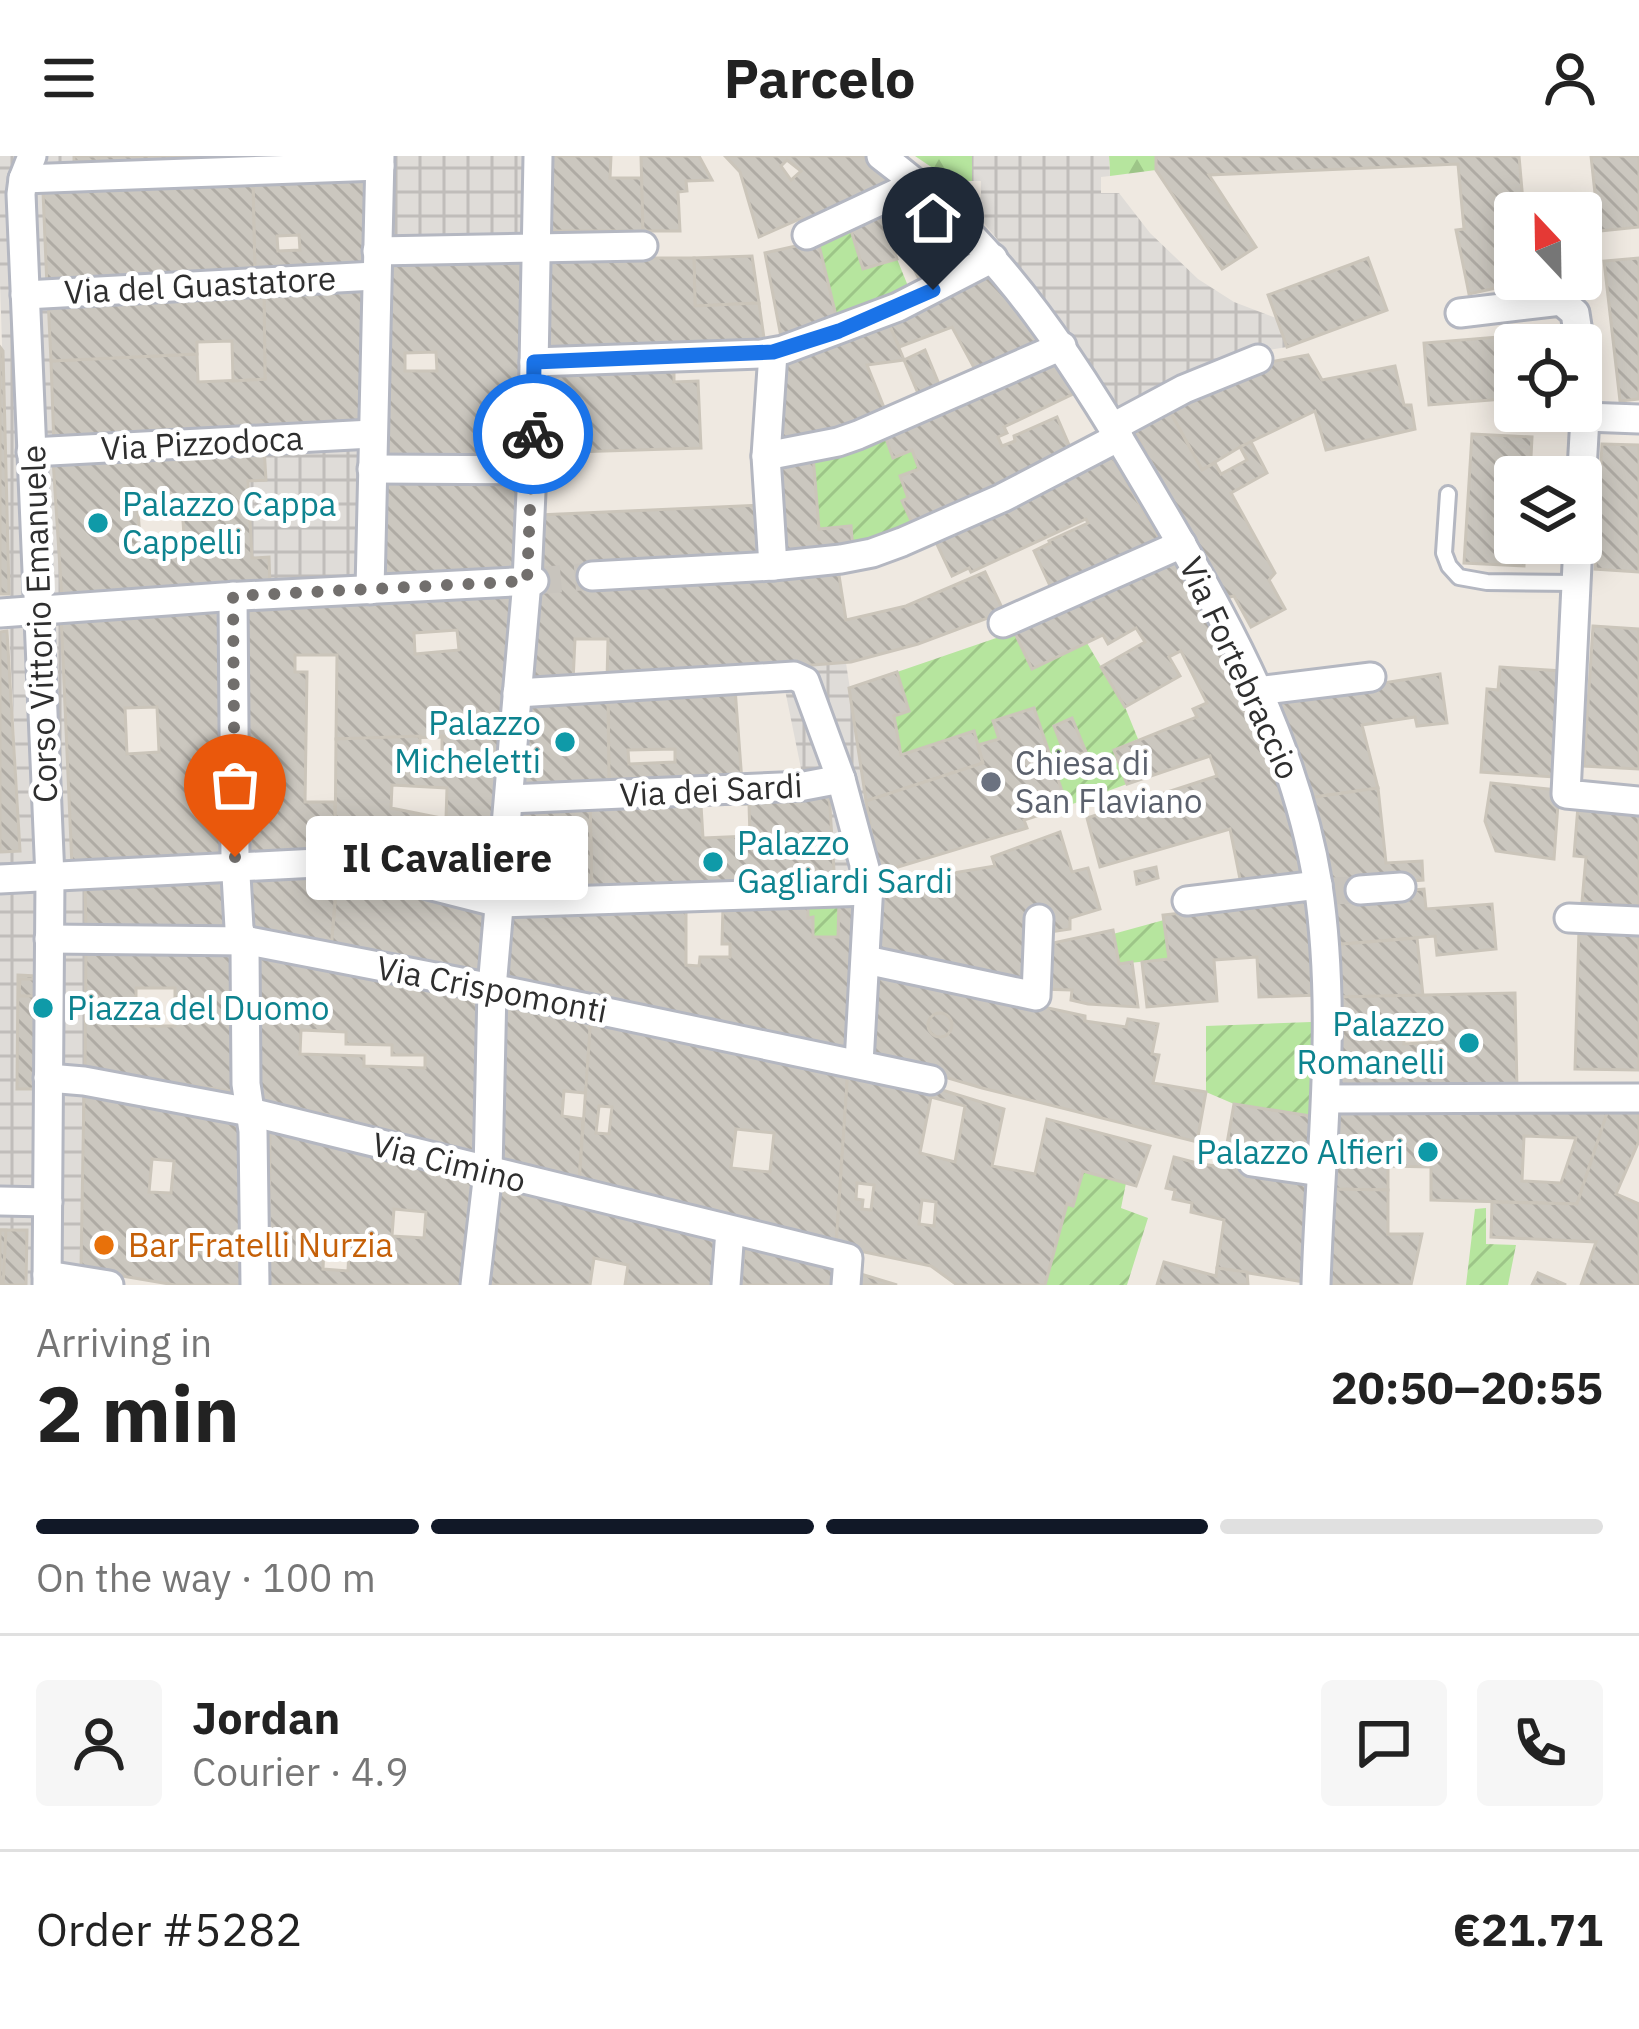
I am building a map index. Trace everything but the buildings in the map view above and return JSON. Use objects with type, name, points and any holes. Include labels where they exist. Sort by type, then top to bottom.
[{"type":"street","points":[[475,1285],[488,1172],[492,988],[531,581],[538,156]]},
{"type":"street","name":"Via Fortebraccio","points":[[881,156],[993,258],[1062,346],[1228,628],[1299,796],[1321,890],[1328,1001],[1328,1099],[1316,1285]]},
{"type":"street","points":[[27,167],[199,173],[380,161],[370,590]]},
{"type":"street","name":"Corso Vittorio Emanuele","points":[[27,167],[21,194],[25,295],[13,329],[31,452],[50,878]]},
{"type":"street","points":[[807,235],[916,184]]},
{"type":"street","name":"Via del Guastatore","points":[[25,295],[536,246],[644,246]]},
{"type":"street","points":[[534,362],[773,352],[898,307],[993,258]]},
{"type":"street","points":[[1460,313],[1561,301],[1572,308],[1578,324]]},
{"type":"street","points":[[766,456],[858,435],[1062,346]]},
{"type":"street","points":[[773,352],[766,456],[773,566]]},
{"type":"street","points":[[592,576],[842,560],[902,542],[1002,498],[1184,389],[1258,359]]},
{"type":"street","points":[[1602,418],[1639,419]]},
{"type":"street","name":"Via Pizzodoca","points":[[31,452],[373,434]]},
{"type":"street","points":[[372,469],[532,470]]},
{"type":"street","points":[[1003,623],[1182,544]]},
{"type":"street","points":[[1577,564],[1566,794],[1639,801]]},
{"type":"street","points":[[0,613],[531,581]]},
{"type":"street","points":[[233,596],[236,867],[243,940],[246,1084],[253,1132],[255,1285]]},
{"type":"street","points":[[517,693],[783,677],[799,677],[808,685],[841,779],[870,896],[859,1063]]},
{"type":"street","points":[[1258,691],[1371,677]]},
{"type":"street","name":"Via dei Sardi","points":[[509,799],[815,785],[841,779]]},
{"type":"street","points":[[0,880],[344,863],[499,903],[870,896]]},
{"type":"street","points":[[50,878],[47,1280],[109,1285]]},
{"type":"street","points":[[1360,890],[1401,887]]},
{"type":"street","points":[[1187,902],[1321,890]]},
{"type":"street","points":[[1570,917],[1639,922]]},
{"type":"street","points":[[866,961],[1036,996],[1040,919]]},
{"type":"street","name":"Via Crispomonti","points":[[49,939],[243,940],[931,1080]]},
{"type":"street","name":"Via Cimino","points":[[48,1078],[250,1112],[730,1230],[847,1272]]},
{"type":"street","points":[[1328,1099],[1639,1098]]},
{"type":"street","points":[[1252,1162],[1321,1172]]},
{"type":"street","points":[[0,1201],[48,1202]]},
{"type":"street","points":[[726,1285],[730,1230]]},
{"type":"lane","points":[[1448,494],[1445,560],[1459,577],[1576,583]]},
{"type":"green space","points":[[915,156],[972,156],[972,181],[952,181]]},
{"type":"green space","points":[[1109,156],[1156,156],[1156,170],[1110,176]]},
{"type":"green space","points":[[851,231],[863,269],[897,259],[910,291],[837,320],[818,244]]},
{"type":"green space","points":[[885,438],[893,458],[912,450],[919,469],[900,477],[914,528],[853,547],[850,527],[819,529],[813,459]]},
{"type":"green space","points":[[1012,627],[1032,668],[1087,643],[1138,739],[1114,750],[1127,784],[1067,806],[1034,708],[994,721],[999,739],[978,745],[973,731],[901,755],[894,716],[908,710],[897,672],[1005,635]],"holes":[[[1072,719],[1085,752],[1068,760],[1054,726]]]},
{"type":"green space","points":[[839,906],[838,937],[813,937],[808,907]]},
{"type":"green space","points":[[1164,920],[1169,959],[1119,964],[1113,934]]},
{"type":"green space","points":[[1311,1022],[1316,1082],[1311,1116],[1234,1104],[1206,1092],[1206,1026]]},
{"type":"green space","points":[[1083,1171],[1126,1183],[1121,1208],[1148,1218],[1127,1285],[1045,1285],[1067,1204],[1074,1206]]},
{"type":"green space","points":[[1486,1208],[1486,1244],[1516,1245],[1508,1285],[1466,1285],[1475,1209]]},
{"type":"shaded area","points":[[0,156],[73,156],[74,191],[43,193],[62,600],[85,866],[81,1269],[74,1285],[27,1285],[28,1231],[0,1230],[0,852],[21,851],[9,632]]},
{"type":"shaded area","points":[[361,156],[547,156],[545,258],[366,262],[369,180]]},
{"type":"shaded area","points":[[972,156],[1109,156],[1110,176],[1101,177],[1101,193],[1119,193],[1150,233],[1198,279],[1234,302],[1276,318],[1287,347],[1257,352],[1122,413],[1049,304],[964,198],[981,197],[981,181],[972,181]]},
{"type":"shaded area","points":[[381,428],[380,595],[271,602],[269,558],[252,558],[248,481],[266,479],[264,432]]},
{"type":"shaded area","points":[[846,663],[878,873],[835,886],[829,793],[806,793],[783,668]]},
{"type":"tunnel","points":[[534,581],[592,576]]},
{"type":"tunnel","points":[[1327,891],[1360,890]]},
{"type":"way so far","points":[[235,857],[233,596],[527,581],[533,434]]},
{"type":"place","name":"Palazzo Cappa Cappelli","points":[[98,523]]},
{"type":"place","name":"Palazzo Micheletti","points":[[565,742]]},
{"type":"place","name":"Chiesa di San Flaviano","points":[[991,782]]},
{"type":"place","name":"Il Cavaliere","points":[[235,857]]},
{"type":"place","name":"Palazzo Gagliardi Sardi","points":[[713,862]]},
{"type":"place","name":"Piazza del Duomo","points":[[43,1008]]},
{"type":"place","name":"Palazzo Romanelli","points":[[1469,1043]]},
{"type":"place","name":"Palazzo Alfieri","points":[[1428,1152]]},
{"type":"place","name":"Bar Fratelli Nurzia","points":[[104,1245]]},
{"type":"route","points":[[533,434],[534,362],[773,352],[839,331],[933,290]]}]
